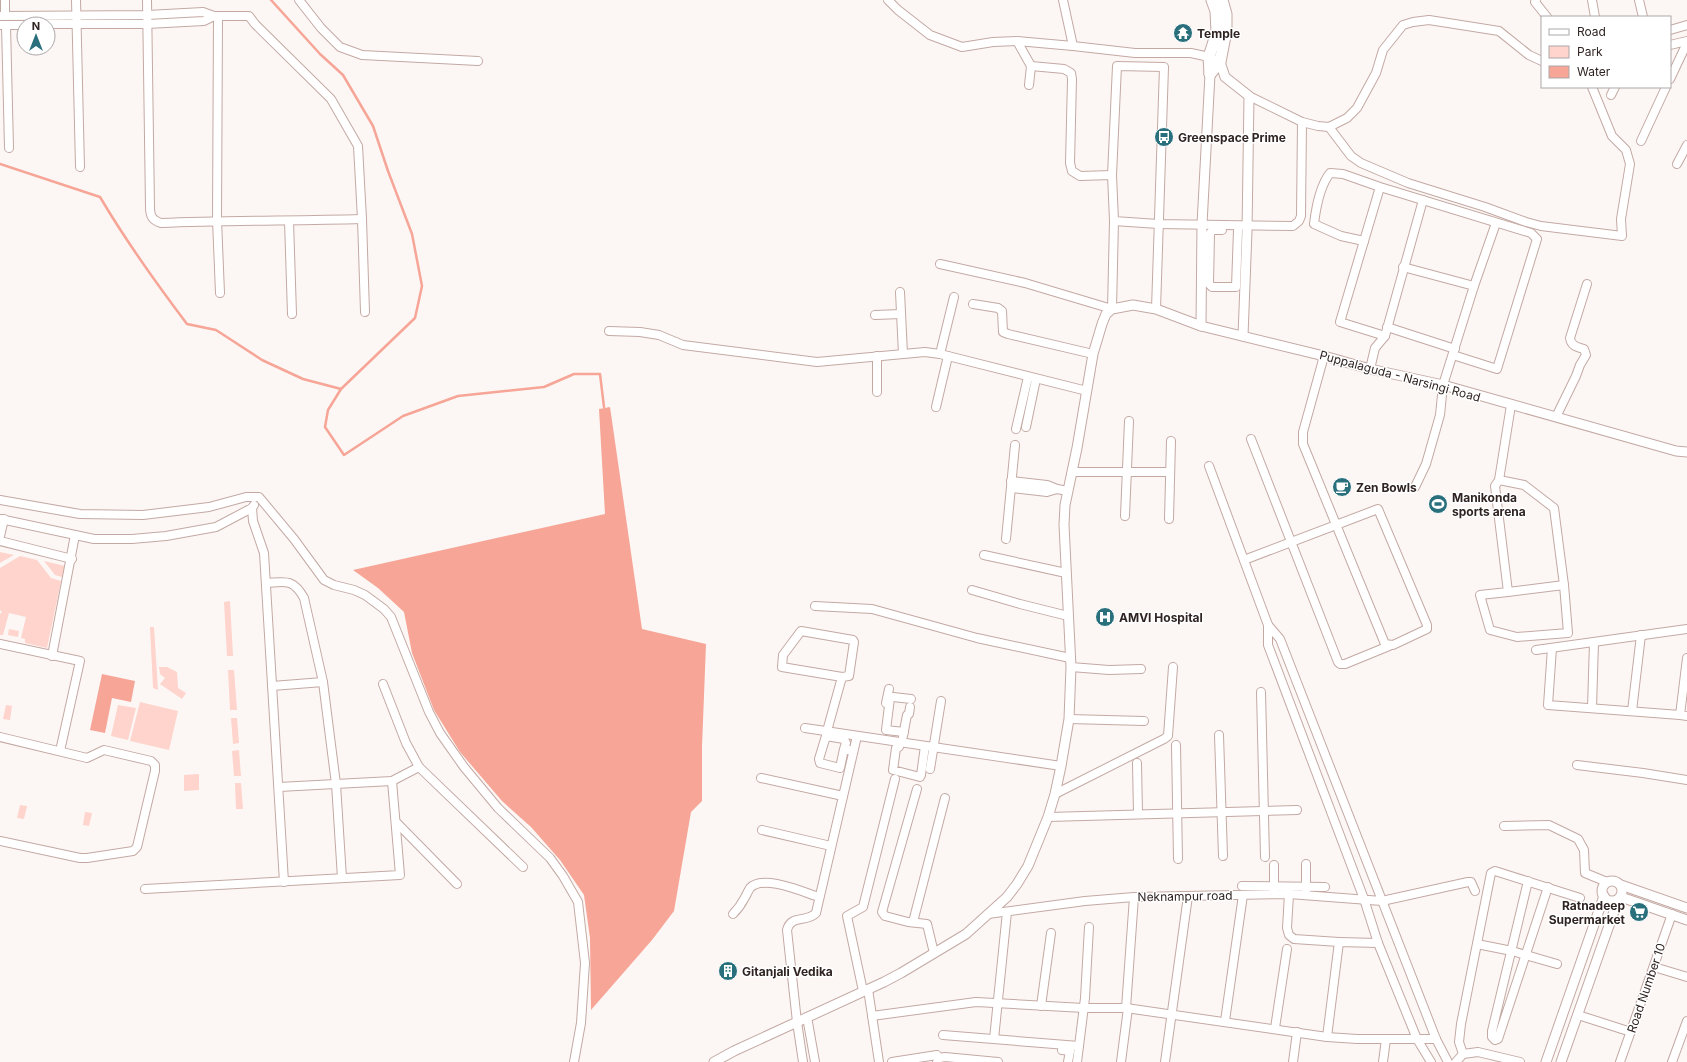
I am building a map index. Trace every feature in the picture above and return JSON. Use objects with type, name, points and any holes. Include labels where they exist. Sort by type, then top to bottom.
[{"type":"main road","points":[[1210,74],[1209,57],[1217,32],[1216,11],[1212,0]]},
{"type":"main road","points":[[1210,74],[1220,62],[1226,30],[1226,14],[1222,0]]},
{"type":"street","points":[[5,0],[3,16],[147,15],[203,12],[216,16],[249,16],[255,24],[331,100],[358,146],[365,312]]},
{"type":"street","points":[[76,0],[80,167]]},
{"type":"street","points":[[147,0],[150,215],[153,220],[161,223],[217,220],[289,221],[362,219]]},
{"type":"street","points":[[299,0],[321,28],[340,47],[362,55],[478,61]]},
{"type":"street","points":[[888,0],[898,10],[930,35],[962,46],[1017,41],[1135,52],[1191,53],[1209,57],[1220,62],[1226,77],[1249,96],[1302,122],[1318,126],[1329,127],[1347,118],[1357,108],[1376,73],[1383,50],[1403,25],[1413,22],[1429,20],[1499,31],[1529,55],[1541,61]]},
{"type":"street","points":[[1063,0],[1073,46]]},
{"type":"street","points":[[1592,0],[1595,16]]},
{"type":"street","points":[[1639,0],[1643,16]]},
{"type":"street","points":[[1534,1],[1546,16]]},
{"type":"street","points":[[56,24],[147,24],[204,21],[216,16]]},
{"type":"street","points":[[216,16],[217,220],[220,293]]},
{"type":"street","points":[[9,148],[3,25],[16,25]]},
{"type":"street","points":[[1671,30],[1687,25]]},
{"type":"street","points":[[1017,41],[1031,66],[1029,86]]},
{"type":"street","points":[[1671,45],[1687,42]]},
{"type":"street","points":[[1671,77],[1687,42]]},
{"type":"street","points":[[1031,66],[1064,69],[1071,73],[1070,163],[1072,171],[1080,176],[1112,175]]},
{"type":"street","points":[[714,1062],[734,1051],[884,982],[966,934],[1007,897],[1028,866],[1048,817],[1061,766],[1069,719],[1070,663],[1064,525],[1065,505],[1093,354],[1106,314],[1112,309],[1114,221],[1112,175],[1117,66],[1164,67],[1156,309]]},
{"type":"street","points":[[1200,326],[1202,224],[1210,74]]},
{"type":"street","points":[[1329,127],[1351,156],[1361,163],[1408,183],[1541,226],[1622,236],[1621,219],[1630,164],[1629,156],[1626,150],[1612,136],[1592,88]]},
{"type":"street","points":[[1641,141],[1666,88]]},
{"type":"street","points":[[1243,336],[1244,229],[1249,96]]},
{"type":"street","points":[[1244,229],[1236,287],[1210,286],[1210,233],[1212,230],[1293,226],[1299,221],[1301,216],[1302,122]]},
{"type":"street","points":[[1677,164],[1687,144]]},
{"type":"street","points":[[1364,240],[1340,236],[1314,224],[1316,212],[1330,173],[1343,174],[1380,188],[1531,233],[1537,239],[1497,369],[1387,327]]},
{"type":"street","points":[[1380,188],[1340,322],[1385,336]]},
{"type":"street","points":[[1370,369],[1375,348],[1385,336],[1423,200]]},
{"type":"street","points":[[289,221],[292,314]]},
{"type":"street","points":[[1114,221],[1158,224],[1202,224],[1244,229]]},
{"type":"street","points":[[1415,487],[1426,464],[1440,415],[1443,385],[1474,286],[1496,223]]},
{"type":"street","points":[[940,264],[1025,283],[1112,309]]},
{"type":"street","points":[[1404,267],[1474,286]]},
{"type":"street","points":[[1556,417],[1586,355],[1584,349],[1573,345],[1570,342],[1570,338],[1587,284]]},
{"type":"street","points":[[900,292],[903,354]]},
{"type":"street","points":[[936,407],[954,297]]},
{"type":"street","points":[[973,304],[998,308],[1002,311],[1003,332],[1093,354]]},
{"type":"street","name":"Puppalaguda - Narsingi Road","points":[[1112,309],[1133,305],[1156,309],[1200,326],[1324,356],[1370,369],[1443,385],[1676,451],[1687,452]]},
{"type":"street","points":[[875,315],[901,314]]},
{"type":"street","points":[[609,331],[640,332],[659,335],[683,345],[817,362],[925,352],[944,355],[1087,392]]},
{"type":"street","points":[[876,356],[877,392]]},
{"type":"street","points":[[1324,356],[1303,432],[1304,444],[1385,644],[1389,646]]},
{"type":"street","points":[[1026,427],[1032,378]]},
{"type":"street","points":[[1016,429],[1032,378]]},
{"type":"street","points":[[1508,592],[1495,486],[1499,480],[1511,405]]},
{"type":"street","points":[[1126,516],[1129,421]]},
{"type":"street","points":[[1244,560],[1290,542],[1378,509],[1427,625],[1427,629],[1424,632],[1393,645],[1345,664],[1340,664],[1290,542],[1251,439]]},
{"type":"street","points":[[1170,519],[1171,441]]},
{"type":"street","points":[[1006,539],[1015,445]]},
{"type":"street","points":[[1209,466],[1268,625],[1268,644],[1364,899],[1378,943],[1417,1039],[1430,1062]]},
{"type":"street","points":[[1072,472],[1170,472]]},
{"type":"street","points":[[1499,480],[1524,485],[1554,508],[1564,585],[1568,633],[1517,637],[1490,630],[1480,595],[1564,585]]},
{"type":"street","points":[[1011,485],[1047,492],[1057,490],[1068,491]]},
{"type":"street","points":[[0,500],[80,514],[143,515],[209,508],[246,497],[259,498],[294,539],[324,580],[334,586],[354,590],[365,595],[384,610],[391,617],[429,712],[440,733],[464,767],[498,808],[550,858],[574,893],[578,902],[585,963],[581,1023],[574,1062]]},
{"type":"street","points":[[0,536],[2,519],[94,539],[132,539],[166,536],[216,527],[252,508],[259,498]]},
{"type":"street","points":[[252,508],[253,521],[264,552],[284,882]]},
{"type":"street","points":[[52,656],[72,559],[75,535]]},
{"type":"street","points":[[0,540],[72,559]]},
{"type":"street","points":[[984,555],[1066,573]]},
{"type":"street","points":[[266,583],[288,582],[298,587],[304,598],[324,682],[336,784],[342,878]]},
{"type":"street","points":[[972,590],[1068,616]]},
{"type":"street","points":[[815,606],[872,609],[1070,663],[1109,670],[1141,669]]},
{"type":"street","points":[[1268,625],[1280,639],[1436,1039],[1448,1062]]},
{"type":"street","points":[[1536,650],[1687,629]]},
{"type":"street","points":[[801,631],[853,640],[855,643],[849,676],[842,677],[782,667],[783,655],[801,631]]},
{"type":"street","points":[[1632,711],[1641,635]]},
{"type":"street","points":[[1592,708],[1594,642]]},
{"type":"street","points":[[0,644],[80,661],[60,751]]},
{"type":"street","points":[[1552,648],[1548,705],[1684,715],[1687,658]]},
{"type":"street","points":[[1055,794],[1168,736],[1173,666]]},
{"type":"street","points":[[827,731],[842,677]]},
{"type":"street","points":[[272,686],[324,682]]},
{"type":"street","points":[[383,684],[406,742],[419,766],[523,867]]},
{"type":"street","points":[[879,739],[889,689]]},
{"type":"street","points":[[1261,692],[1265,857]]},
{"type":"street","points":[[904,732],[886,730],[890,698],[893,697],[911,703],[910,714],[907,715],[904,732],[901,744],[896,748],[893,770],[920,777],[941,701]]},
{"type":"street","points":[[1069,719],[1144,721]]},
{"type":"street","points":[[805,728],[879,739],[901,744],[1061,766]]},
{"type":"street","points":[[1219,735],[1223,856]]},
{"type":"street","points":[[803,1062],[787,930],[788,924],[812,917],[816,913],[857,736]]},
{"type":"street","points":[[0,738],[87,758],[104,750],[152,761],[155,765],[155,771],[137,847],[133,851],[87,858],[0,841]]},
{"type":"street","points":[[1176,745],[1178,859]]},
{"type":"street","points":[[928,748],[930,769]]},
{"type":"street","points":[[844,749],[853,751]]},
{"type":"street","points":[[1136,763],[1138,814]]},
{"type":"street","points":[[1577,765],[1687,780]]},
{"type":"street","points":[[279,787],[392,781],[419,766]]},
{"type":"street","points":[[761,778],[843,796]]},
{"type":"street","points":[[879,1062],[872,1016],[847,916],[863,907],[895,779]]},
{"type":"street","points":[[145,889],[400,875],[392,781]]},
{"type":"street","points":[[917,789],[882,912],[885,916],[913,922],[925,922],[928,926],[934,953]]},
{"type":"street","points":[[913,922],[945,798]]},
{"type":"street","points":[[1048,817],[1297,810]]},
{"type":"street","points":[[396,822],[458,884]]},
{"type":"street","points":[[1504,826],[1550,825],[1564,831],[1578,839],[1584,850],[1585,873],[1607,882],[1615,881],[1621,886],[1687,908]]},
{"type":"street","points":[[762,830],[831,846]]},
{"type":"street","points":[[1274,864],[1274,890]]},
{"type":"street","points":[[1305,891],[1306,864]]},
{"type":"street","points":[[1463,1054],[1459,1042],[1460,1024],[1491,873],[1495,870],[1580,898]]},
{"type":"street","points":[[1528,881],[1492,1031],[1492,1037],[1495,1040],[1498,1039],[1548,888]]},
{"type":"street","points":[[733,914],[740,906],[749,889],[756,884],[763,882],[781,885],[819,897]]},
{"type":"street","name":"Neknampur road","points":[[988,914],[1085,901],[1134,897],[1243,895],[1274,890],[1289,894],[1305,891],[1382,901],[1471,882],[1475,892]]},
{"type":"street","points":[[1546,1062],[1604,896],[1602,888],[1607,882]]},
{"type":"street","points":[[1242,886],[1274,890],[1305,891],[1325,887]]},
{"type":"street","points":[[1561,1062],[1622,893],[1621,886]]},
{"type":"street","points":[[1289,894],[1287,928],[1289,935],[1294,939],[1378,943]]},
{"type":"street","points":[[1225,1022],[1243,895]]},
{"type":"street","points":[[1165,1062],[1188,896]]},
{"type":"street","points":[[1604,896],[1610,901],[1619,898],[1687,920]]},
{"type":"street","points":[[1121,1062],[1127,1008],[1134,897]]},
{"type":"street","points":[[994,1039],[1007,912]]},
{"type":"street","name":"Road Number 10","points":[[1620,1062],[1672,914]]},
{"type":"street","points":[[1077,1062],[1084,1008],[1089,927]]},
{"type":"street","points":[[1040,1006],[1051,933]]},
{"type":"street","points":[[1327,1037],[1339,942]]},
{"type":"street","points":[[1477,944],[1512,951],[1557,964]]},
{"type":"street","points":[[1275,1028],[1287,949]]},
{"type":"street","points":[[1654,966],[1687,977]]},
{"type":"street","points":[[872,1016],[976,1002],[1084,1008],[1127,1008],[1275,1028],[1327,1037],[1357,1039],[1436,1039]]},
{"type":"street","points":[[1578,1015],[1631,1032]]},
{"type":"street","points":[[807,1017],[815,1062]]},
{"type":"street","points":[[1672,1062],[1687,1021]]},
{"type":"street","points":[[1293,1062],[1298,1032]]},
{"type":"street","points":[[943,1035],[1079,1046]]},
{"type":"street","points":[[1383,1062],[1386,1039]]},
{"type":"street","points":[[1063,1045],[1062,1050],[1070,1051],[1068,1062]]},
{"type":"street","points":[[1456,1062],[1463,1054],[1478,1052],[1520,1062]]},
{"type":"street","points":[[892,1062],[945,1057],[998,1062]]},
{"type":"green space","points":[[0,552],[14,555],[0,563]]},
{"type":"green space","points":[[20,556],[37,560],[51,578],[61,581],[47,648],[25,643],[25,639],[21,638],[26,617],[9,613],[3,635],[0,635],[0,614],[2,612],[0,610],[0,568]]},
{"type":"green space","points":[[44,561],[65,566],[62,577],[55,575]]},
{"type":"green space","points":[[230,601],[233,656],[227,656],[224,602]]},
{"type":"green space","points":[[150,627],[154,627],[158,690],[153,688]]},
{"type":"green space","points":[[9,629],[19,631],[18,637],[8,635]]},
{"type":"green space","points":[[159,667],[167,667],[177,672],[178,688],[186,693],[182,699],[160,684],[165,678],[160,674]]},
{"type":"green space","points":[[228,670],[234,670],[237,710],[230,710]]},
{"type":"green space","points":[[140,702],[178,711],[169,750],[130,741]]},
{"type":"green space","points":[[6,705],[12,706],[10,720],[3,719]]},
{"type":"green space","points":[[118,705],[136,708],[128,740],[111,736]]},
{"type":"green space","points":[[231,718],[237,718],[239,743],[233,744]]},
{"type":"green space","points":[[239,750],[241,776],[234,776],[232,751]]},
{"type":"green space","points":[[199,774],[199,790],[184,791],[184,775]]},
{"type":"green space","points":[[235,783],[241,783],[243,809],[236,809]]},
{"type":"green space","points":[[20,805],[27,806],[24,819],[17,818]]},
{"type":"green space","points":[[85,812],[92,813],[89,826],[83,825]]},
{"type":"water","points":[[610,407],[642,629],[706,644],[702,747],[702,801],[691,812],[674,911],[652,940],[591,1010],[590,938],[584,895],[560,860],[531,827],[502,801],[460,752],[434,710],[412,653],[404,612],[378,588],[353,570],[605,514],[599,409]]},
{"type":"water","points":[[102,674],[135,681],[131,702],[112,698],[105,733],[90,730]]},
{"type":"waterway","points":[[271,0],[320,54],[343,75],[373,126],[412,234],[422,286],[415,318],[341,389],[328,410],[325,427],[344,455],[403,416],[458,396],[544,387],[574,374],[600,374],[604,407]]},
{"type":"waterway","points":[[0,164],[100,197],[120,230],[187,324],[216,330],[262,360],[303,379],[341,389]]},
{"type":"place","name":"Temple","points":[[1183,33]]},
{"type":"place","name":"Greenspace Prime","points":[[1164,137]]},
{"type":"place","name":"Zen Bowls","points":[[1342,487]]},
{"type":"place","name":"Manikonda sports arena","points":[[1438,504]]},
{"type":"place","name":"AMVI Hospital","points":[[1105,617]]},
{"type":"place","name":"Ratnadeep Supermarket","points":[[1639,912]]},
{"type":"place","name":"Gitanjali Vedika","points":[[728,971]]}]
